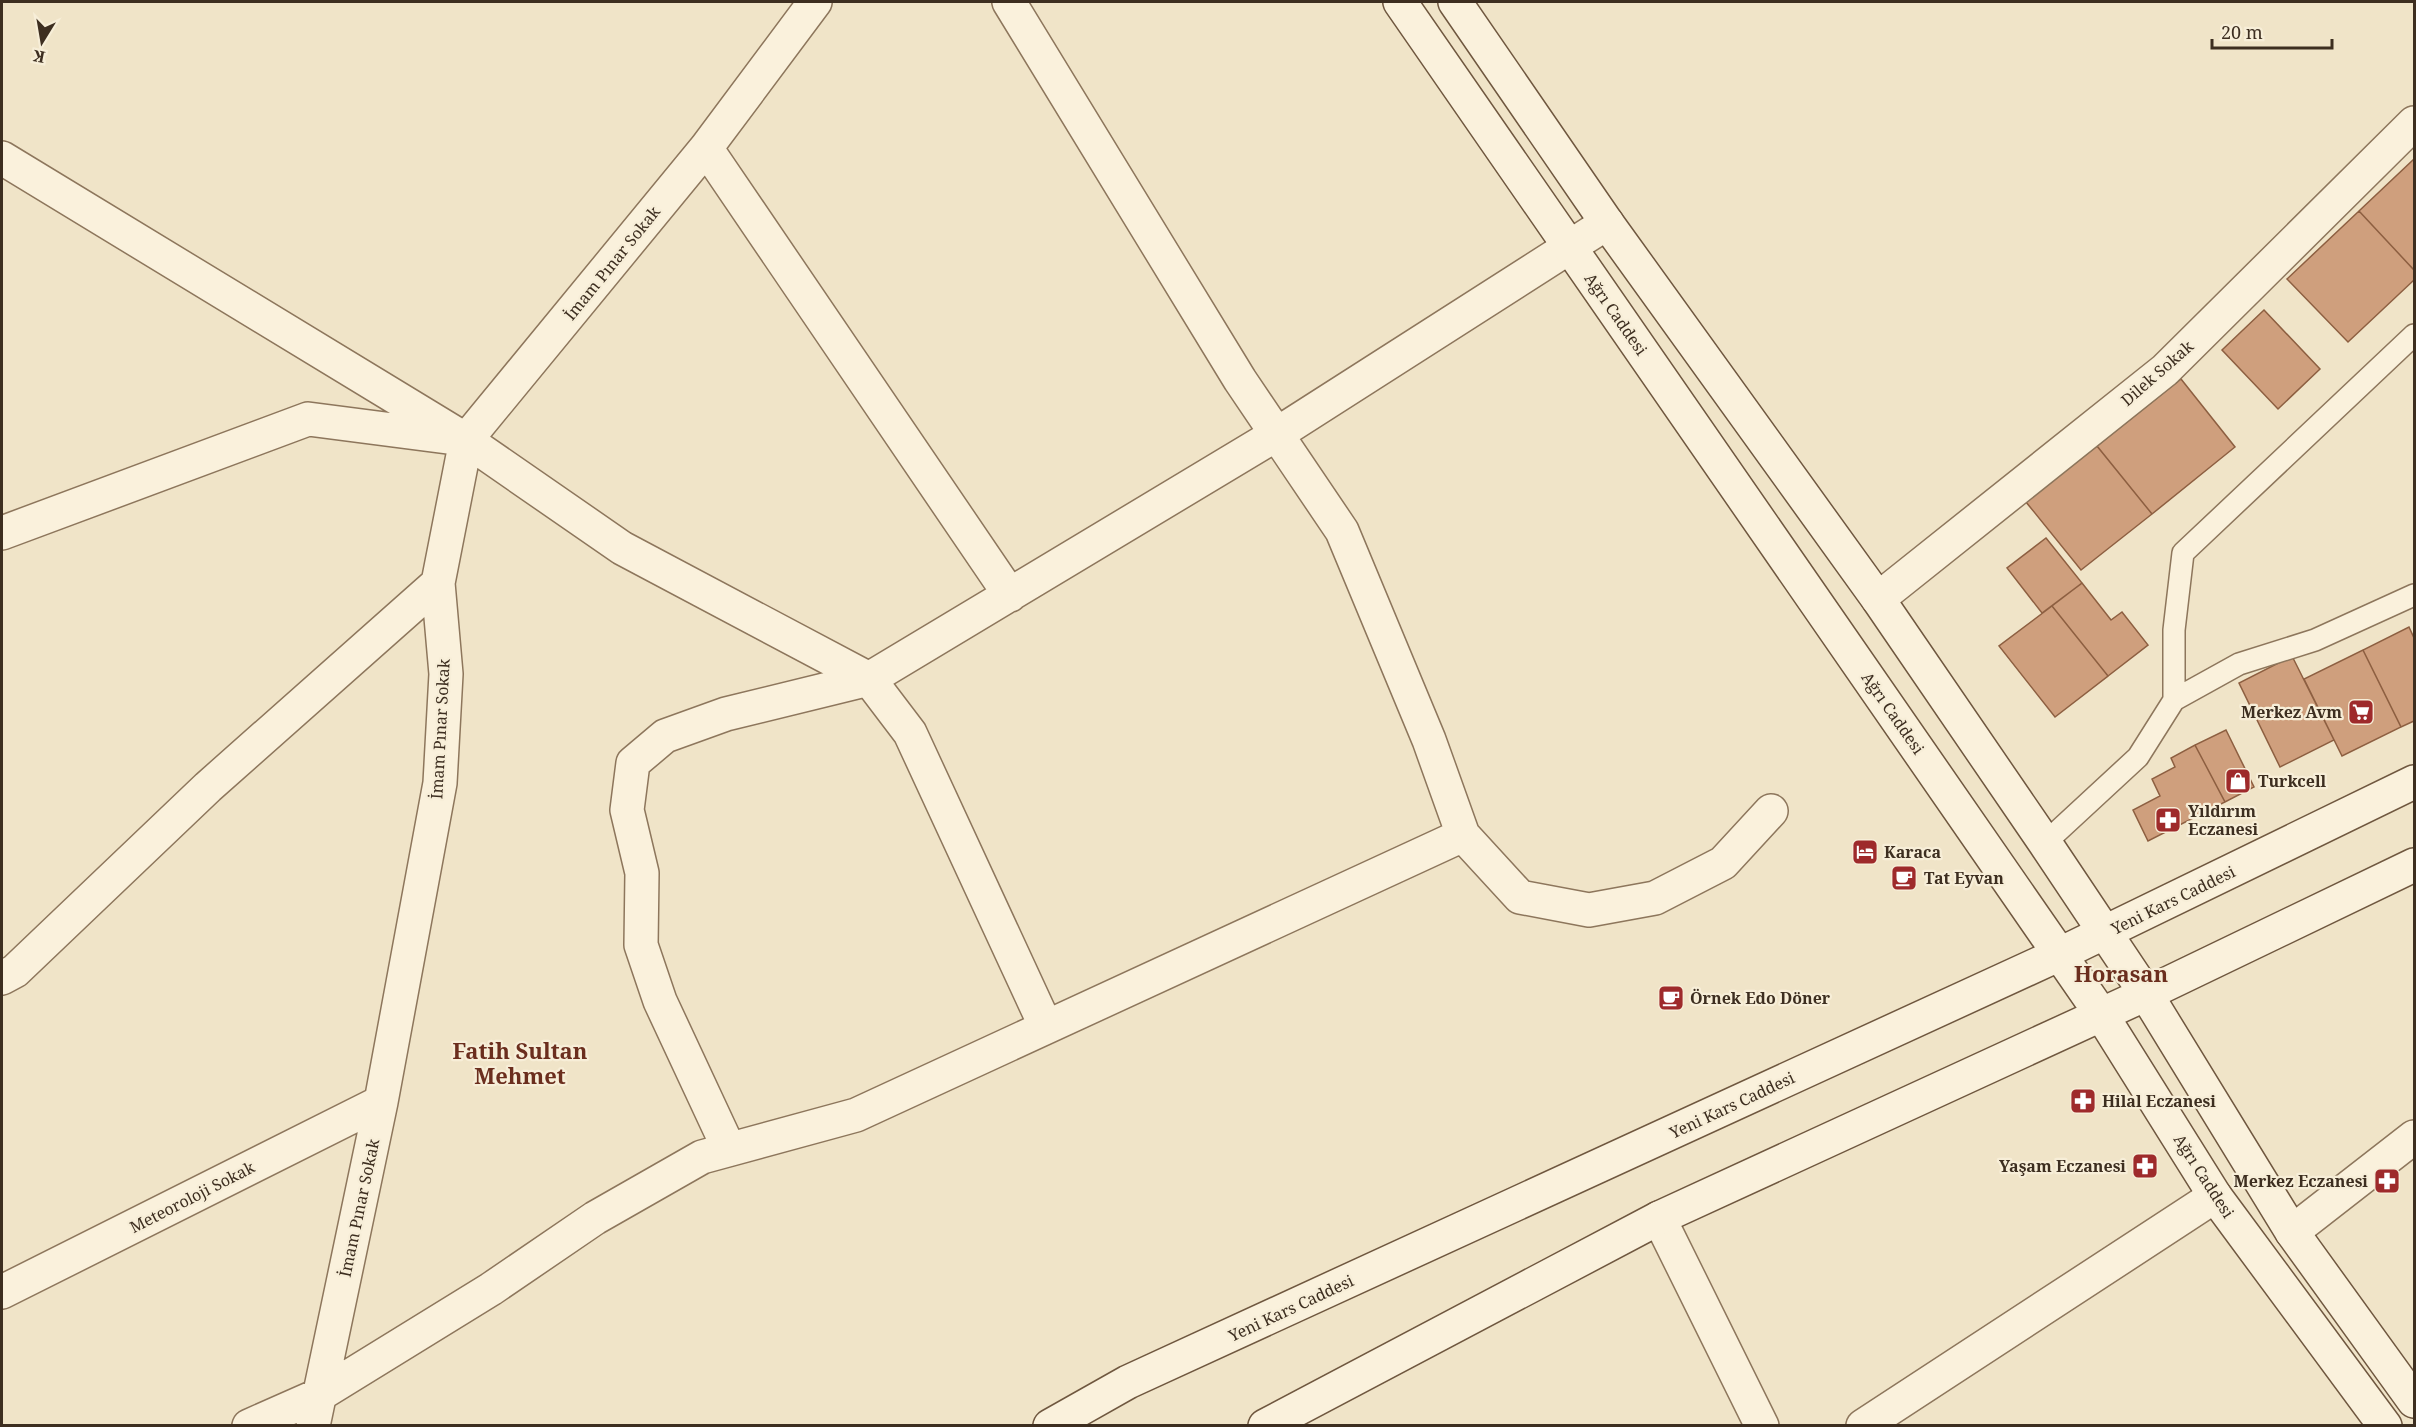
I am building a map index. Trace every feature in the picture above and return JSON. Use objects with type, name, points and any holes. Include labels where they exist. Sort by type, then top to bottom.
[{"type":"street","name":"İmam Pınar Sokak","points":[[316,1410],[381,1102],[440,783],[446,674],[438,583],[466,440],[706,148],[815,2]]},
{"type":"street","points":[[1009,2],[1240,380],[1342,531],[1429,740],[1463,835],[1520,897],[1589,910],[1655,897],[1724,863],[1771,811]]},
{"type":"street","name":"Ağrı Caddesi","points":[[1400,2],[2101,1014],[2215,1196],[2385,1425]]},
{"type":"street","points":[[1455,2],[1607,223],[1878,599],[2145,994],[2292,1232],[2415,1401]]},
{"type":"street","name":"Dilek Sokak","points":[[1878,599],[2165,370],[2415,123]]},
{"type":"street","points":[[706,148],[1010,596]]},
{"type":"street","points":[[2,158],[466,440],[622,548],[869,678],[910,733],[1046,1027]]},
{"type":"street","points":[[729,1149],[660,1001],[641,945],[642,873],[627,810],[633,763],[665,736],[726,714],[869,678],[1278,435],[1607,223]]},
{"type":"street","points":[[2,533],[308,419],[466,440]]},
{"type":"street","points":[[2,978],[15,971],[208,787],[438,583]]},
{"type":"street","name":"Yeni Kars Caddesi","points":[[1050,1425],[1128,1382],[2060,954],[2415,782]]},
{"type":"street","points":[[249,1425],[316,1410],[595,1218],[702,1157],[856,1115],[1463,835]]},
{"type":"street","points":[[1265,1425],[1659,1218],[2145,994],[2415,865]]},
{"type":"street","name":"Meteoroloji Sokak","points":[[2,1292],[381,1102]]},
{"type":"street","points":[[2292,1232],[2415,1137]]},
{"type":"street","points":[[1863,1425],[2215,1196]]},
{"type":"street","points":[[1659,1218],[1762,1425]]},
{"type":"lane","points":[[2174,700],[2174,630],[2183,553],[2415,335]]},
{"type":"lane","points":[[2045,843],[2138,757],[2174,700],[2239,664],[2315,640],[2415,595]]},
{"type":"building","points":[[2414,159],[2414,270],[2359,211]]},
{"type":"building","points":[[2359,211],[2414,270],[2414,280],[2348,342],[2287,279]]},
{"type":"building","points":[[2264,310],[2320,369],[2278,409],[2222,350]]},
{"type":"building","points":[[2181,379],[2235,447],[2152,514],[2097,446]]},
{"type":"building","points":[[2097,446],[2152,514],[2081,570],[2026,502]]},
{"type":"building","points":[[2046,538],[2082,583],[2042,613],[2007,568]]},
{"type":"building","points":[[2082,583],[2111,620],[2122,612],[2148,645],[2108,676],[2052,606]]},
{"type":"building","points":[[2052,606],[2108,676],[2055,717],[1999,646]]},
{"type":"building","points":[[2409,627],[2414,638],[2414,721],[2401,727],[2363,650]]},
{"type":"building","points":[[2363,650],[2401,727],[2342,756],[2304,679]]},
{"type":"building","points":[[2292,656],[2334,740],[2280,767],[2239,683]]},
{"type":"building","points":[[2226,730],[2254,787],[2225,802],[2195,745]]},
{"type":"building","points":[[2195,745],[2225,802],[2148,841],[2133,810],[2160,796],[2152,779],[2175,767],[2171,758]]},
{"type":"place","name":"Merkez Avm","points":[[2361,712]]},
{"type":"place","name":"Turkcell","points":[[2238,781]]},
{"type":"place","name":"Yıldırım Eczanesi","points":[[2168,820]]},
{"type":"place","name":"Karaca","points":[[1865,852]]},
{"type":"place","name":"Tat Eyvan","points":[[1904,878]]},
{"type":"place","name":"Örnek Edo Döner","points":[[1671,998]]},
{"type":"place","name":"Hilal Eczanesi","points":[[2083,1101]]},
{"type":"place","name":"Yaşam Eczanesi","points":[[2145,1166]]},
{"type":"place","name":"Merkez Eczanesi","points":[[2387,1181]]},
{"type":"district","name":"Horasan","points":[[2121,973]]},
{"type":"district","name":"Fatih Sultan Mehmet","points":[[520,1062]]}]
